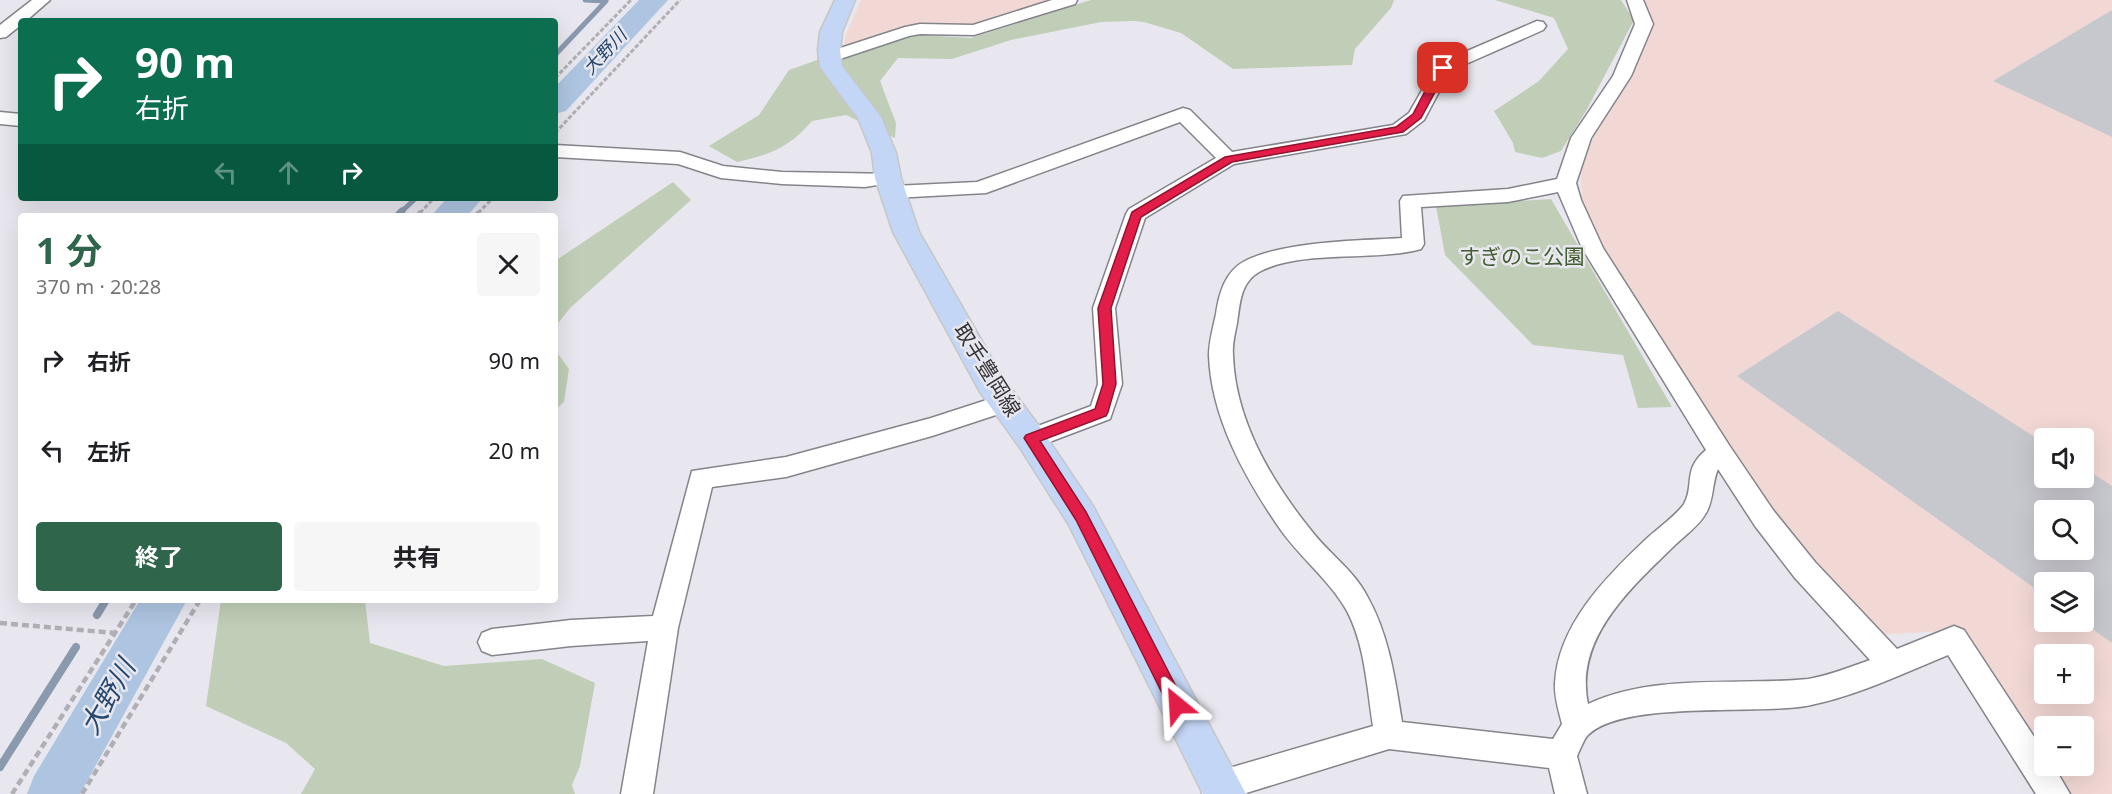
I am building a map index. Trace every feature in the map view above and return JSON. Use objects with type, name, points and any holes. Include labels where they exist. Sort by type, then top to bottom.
[{"type":"main road","points":[[828,58],[833,20],[845,0]]},
{"type":"main road","name":"取手豊岡線","points":[[828,58],[831,67],[869,117],[884,153],[891,185],[906,232],[991,384],[1031,438],[1081,516],[1221,791]]},
{"type":"street","points":[[19,18],[42,0]]},
{"type":"street","points":[[828,58],[905,32],[920,29],[974,30],[1070,0]]},
{"type":"street","points":[[1635,0],[1644,24],[1622,76],[1581,138],[1566,183],[1571,200],[1593,248],[1720,452],[1764,518],[1805,570],[1893,665]]},
{"type":"street","points":[[0,33],[18,19]]},
{"type":"street","points":[[1031,438],[1101,412],[1110,384],[1104,308],[1136,214],[1228,159],[1399,130],[1417,116],[1443,68],[1537,26]]},
{"type":"street","points":[[558,151],[680,158],[721,172],[782,178],[980,188],[1183,114],[1228,159]]},
{"type":"street","points":[[0,118],[18,120]]},
{"type":"street","points":[[1389,735],[1380,672],[1370,632],[1356,602],[1305,542],[1269,492],[1233,415],[1222,375],[1221,354],[1230,298],[1241,273],[1263,261],[1295,255],[1413,244],[1410,201],[1495,199],[1566,183]]},
{"type":"street","points":[[638,794],[664,628],[701,478],[786,467],[932,427],[1005,403]]},
{"type":"street","points":[[1576,726],[1569,685],[1575,651],[1595,614],[1640,562],[1696,508],[1705,465],[1720,452]]},
{"type":"street","points":[[492,642],[571,633],[664,628]]},
{"type":"street","points":[[1571,794],[1561,755],[1576,726],[1600,713],[1631,704],[1681,698],[1810,692],[1893,665],[1954,639],[2054,794]]},
{"type":"street","points":[[1221,791],[1389,735],[1561,755]]},
{"type":"path","points":[[558,75],[631,0]]},
{"type":"path","points":[[558,130],[680,0]]},
{"type":"path","points":[[420,213],[431,201]]},
{"type":"path","points":[[479,213],[490,201]]},
{"type":"path","points":[[12,794],[134,603]]},
{"type":"path","points":[[82,794],[198,603]]},
{"type":"path","points":[[0,623],[115,633]]},
{"type":"shaded area","points":[[861,0],[1052,0],[971,25],[919,25],[844,46],[845,36]]},
{"type":"shaded area","points":[[1644,0],[2112,0],[2112,794],[2066,794],[2055,776],[2094,776],[2094,716],[2034,716],[2034,744],[1961,630],[1876,635],[1794,540],[1755,485],[1596,235],[1582,205],[1581,170],[1594,136],[1630,80],[1653,26]]},
{"type":"green space","points":[[1091,0],[1394,0],[1391,8],[1355,49],[1352,65],[1233,69],[1181,33],[1144,22],[1101,22],[1011,40],[952,59],[898,58],[880,81],[896,123],[895,138],[846,115],[812,121],[796,137],[779,149],[737,162],[709,146],[759,115],[789,70],[848,49],[921,35],[971,38]]},
{"type":"green space","points":[[1495,0],[1621,0],[1634,20],[1586,111],[1561,151],[1542,158],[1515,152],[1513,143],[1494,111],[1539,81],[1568,49],[1554,18]]},
{"type":"green space","points":[[673,182],[691,200],[570,308],[558,323],[558,259]]},
{"type":"green space","name":"すぎのこ公園","points":[[1551,199],[1672,407],[1638,408],[1623,355],[1533,345],[1445,255],[1436,206]]},
{"type":"green space","points":[[558,354],[569,369],[564,402],[558,407]]},
{"type":"green space","points":[[221,603],[365,603],[370,643],[444,666],[542,659],[595,683],[580,766],[572,785],[575,794],[301,794],[315,769],[286,743],[206,706]]},
{"type":"building","points":[[2112,10],[2112,137],[1993,81]]},
{"type":"building","points":[[1838,311],[2034,437],[2034,488],[2094,488],[2094,474],[2112,486],[2112,643],[2094,630],[2094,572],[2034,572],[2034,588],[1737,376]]},
{"type":"waterway","points":[[558,52],[606,1],[585,0]]},
{"type":"waterway","name":"大野川","points":[[558,102],[654,0]]},
{"type":"waterway","points":[[400,213],[413,201]]},
{"type":"waterway","name":"大野川","points":[[451,213],[463,201]]},
{"type":"waterway","points":[[97,615],[104,603]]},
{"type":"waterway","name":"大野川","points":[[52,794],[162,603]]},
{"type":"waterway","points":[[0,767],[76,647]]},
{"type":"route","points":[[1177,705],[1081,516],[1031,438],[1101,412],[1110,384],[1104,308],[1136,214],[1228,159],[1399,130],[1417,116],[1443,68]]}]
